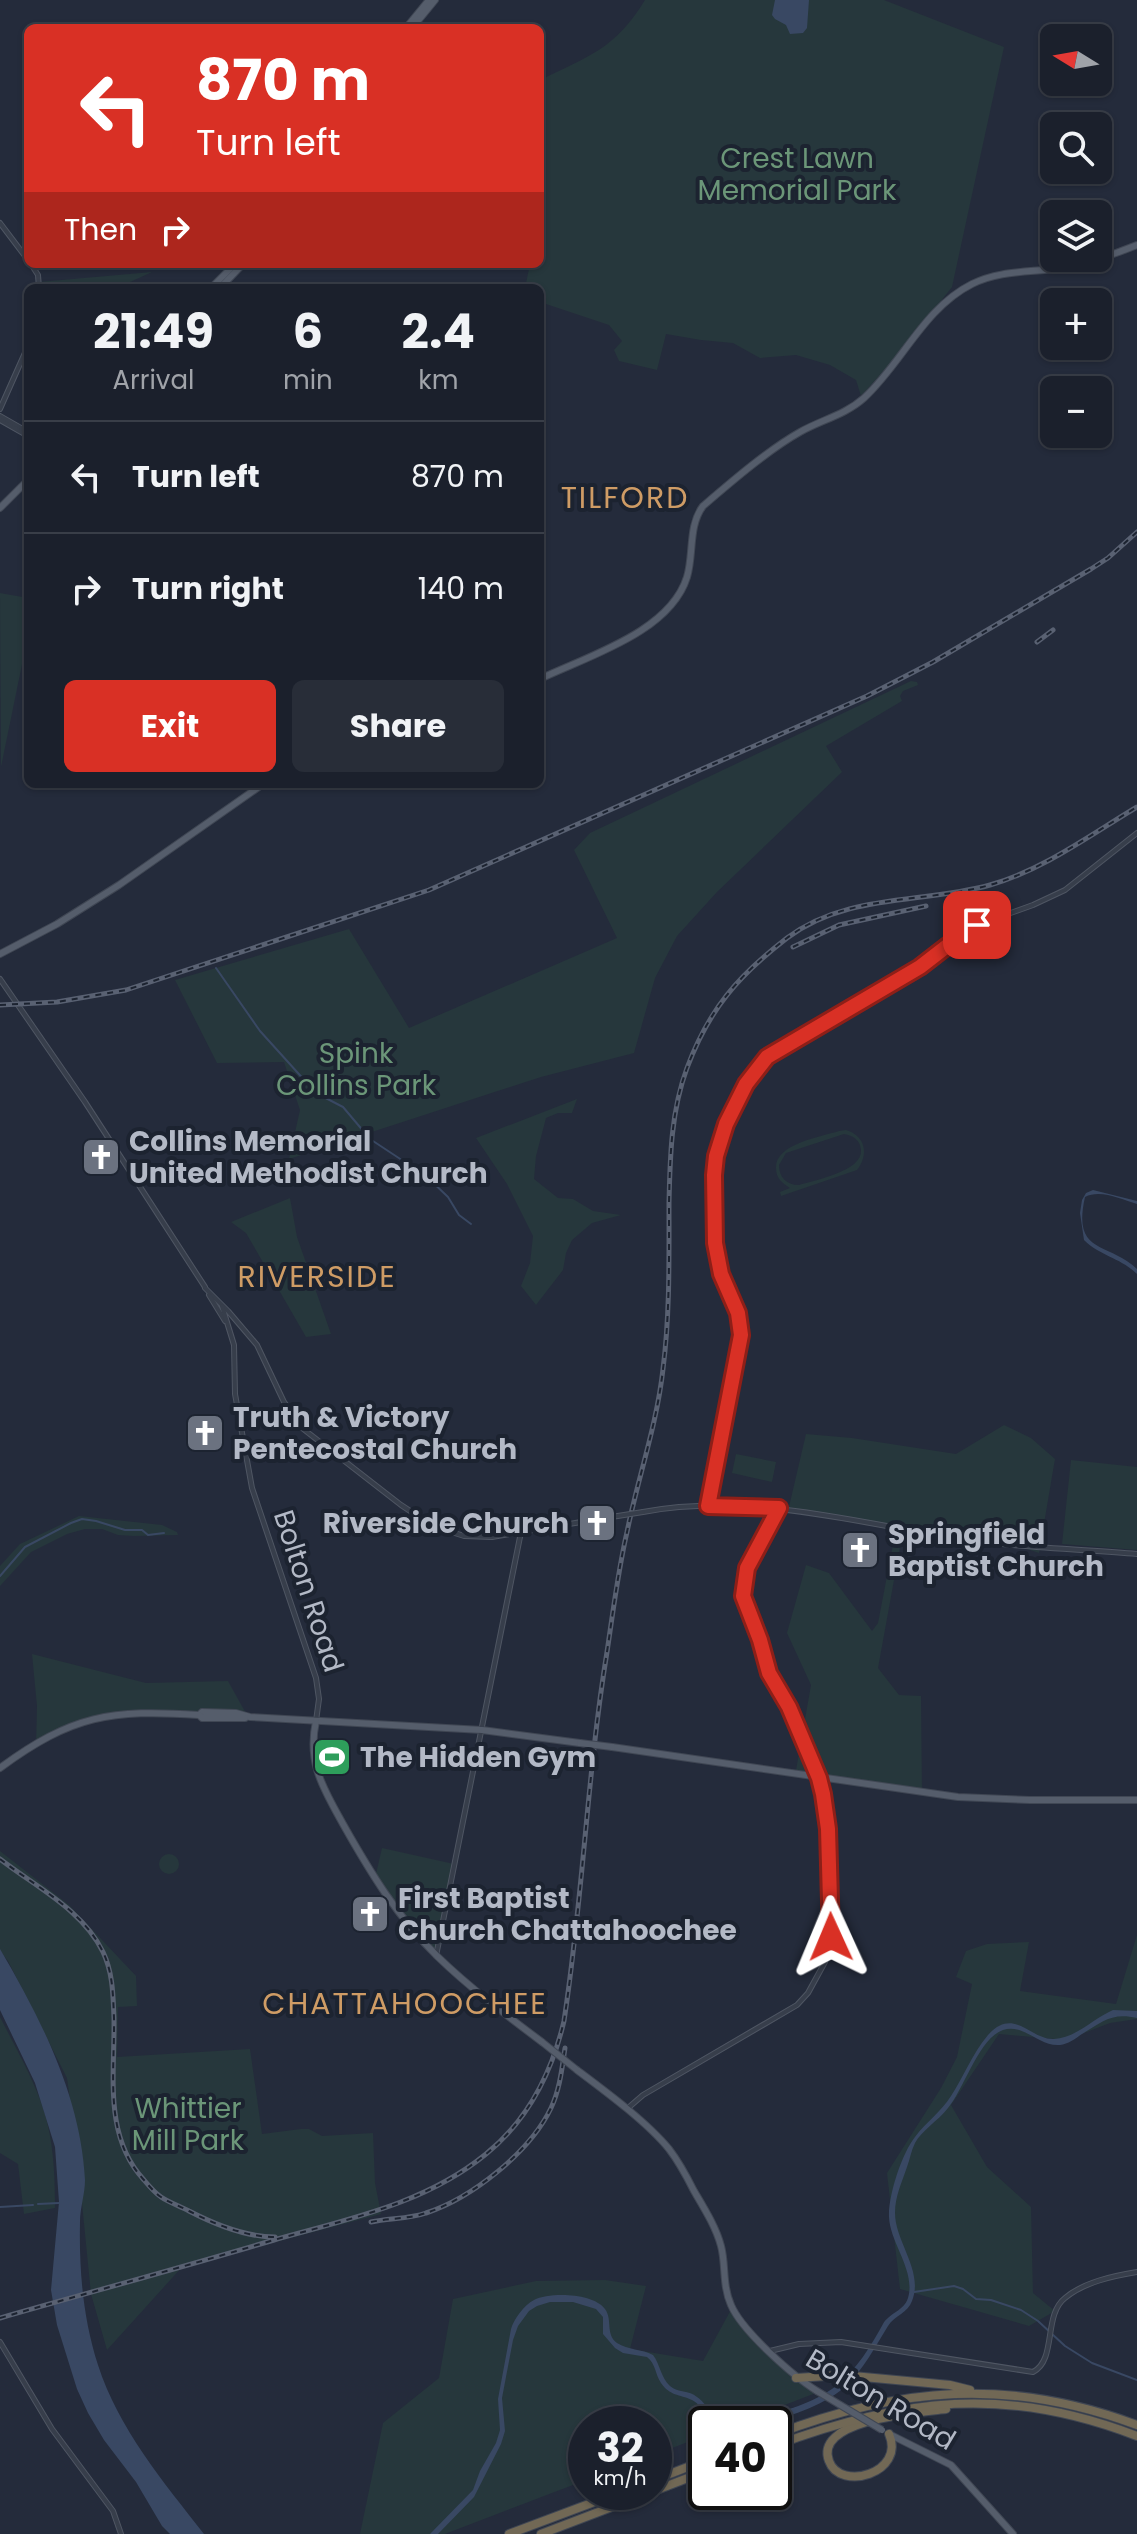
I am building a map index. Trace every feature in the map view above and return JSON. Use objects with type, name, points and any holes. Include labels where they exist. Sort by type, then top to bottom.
[{"type":"highway","points":[[796,2378],[866,2377],[950,2385],[983,2393]]},
{"type":"highway","points":[[792,2429],[873,2403],[932,2395],[983,2393],[1066,2403],[1137,2425]]},
{"type":"highway","points":[[792,2439],[829,2425],[893,2410],[943,2404],[992,2404],[1061,2413],[1137,2436]]},
{"type":"highway","points":[[886,2432],[892,2442],[892,2454],[873,2472],[860,2476],[843,2475],[829,2463],[829,2444],[836,2434],[847,2428],[896,2416],[992,2404]]},
{"type":"highway","points":[[509,2534],[573,2510]]},
{"type":"highway","points":[[541,2534],[603,2510]]},
{"type":"main road","points":[[412,24],[429,0]]},
{"type":"main road","points":[[413,24],[435,0]]},
{"type":"main road","points":[[544,677],[637,633],[666,612],[685,583],[695,522],[703,506],[798,433],[857,403],[955,295],[975,282],[997,275],[1065,267],[1137,245]]},
{"type":"main road","points":[[215,284],[231,268]]},
{"type":"main road","points":[[224,284],[239,268]]},
{"type":"main road","points":[[0,508],[24,484]]},
{"type":"main road","points":[[0,954],[57,924],[119,885],[257,788]]},
{"type":"main road","points":[[0,1768],[44,1737],[88,1720],[132,1713],[482,1730],[924,1794],[981,1799],[1137,1800]]},
{"type":"main road","name":"Bolton Road","points":[[316,1721],[313,1749],[317,1771],[373,1878],[436,1956],[626,2110],[668,2149],[721,2244],[731,2306],[743,2323],[796,2378],[886,2432],[951,2465],[1013,2534]]},
{"type":"street","points":[[0,223],[24,255]]},
{"type":"street","points":[[0,409],[24,355]]},
{"type":"street","points":[[0,418],[24,432]]},
{"type":"street","points":[[708,1506],[741,1335],[736,1305],[716,1256],[714,1175],[716,1156],[726,1124],[752,1074],[775,1051],[920,967],[977,925],[1065,890],[1137,833]]},
{"type":"street","name":"Bolton Road","points":[[0,979],[85,1102],[227,1323]]},
{"type":"street","name":"Bolton Road","points":[[205,1288],[225,1311],[234,1345],[235,1394],[252,1488],[316,1678],[319,1699],[316,1721]]},
{"type":"street","points":[[210,1296],[234,1318]]},
{"type":"street","points":[[221,1304],[257,1345],[284,1402],[302,1428],[401,1505],[433,1526],[464,1536],[492,1537],[643,1512],[708,1506],[779,1508],[950,1537],[1137,1554]]},
{"type":"street","points":[[626,2110],[643,2095],[792,2009],[808,1993],[825,1962],[831,1937],[828,1829],[819,1778],[789,1707],[769,1673],[743,1596],[747,1568],[779,1508]]},
{"type":"street","points":[[436,1956],[521,1532]]},
{"type":"street","points":[[770,2351],[812,2342],[855,2345],[1033,2372],[1043,2364],[1062,2300],[1098,2281],[1137,2272]]},
{"type":"street","points":[[0,2342],[52,2429],[113,2511],[121,2534]]},
{"type":"green space","name":"Crest Lawn Memorial Park","points":[[645,0],[884,0],[1004,47],[952,287],[861,396],[856,380],[830,365],[796,355],[760,358],[733,343],[666,334],[657,370],[619,361],[614,350],[622,341],[609,325],[544,303],[544,284],[526,284],[529,268],[544,268],[544,78],[612,41]]},
{"type":"green space","points":[[152,272],[126,284],[39,282]]},
{"type":"green space","points":[[0,593],[24,597],[24,655],[1,767]]},
{"type":"green space","name":"Spink Collins Park","points":[[911,681],[918,685],[903,691],[900,696],[902,701],[826,746],[842,772],[717,892],[677,936],[655,978],[634,1053],[541,1077],[289,1159],[300,1110],[284,1062],[217,1063],[175,980],[349,929],[409,1028],[617,938],[574,850],[590,833]]},
{"type":"green space","points":[[577,1099],[572,1113],[558,1113],[546,1118],[536,1156],[534,1179],[558,1198],[573,1199],[593,1211],[621,1215],[592,1223],[572,1240],[563,1270],[536,1305],[521,1286],[530,1263],[533,1236],[507,1184],[476,1138]]},
{"type":"green space","points":[[839,1131],[853,1133],[864,1147],[857,1170],[781,1196],[780,1192],[790,1188],[776,1172],[783,1153],[800,1143]],"holes":[[[844,1134],[853,1137],[860,1146],[860,1157],[854,1164],[799,1185],[790,1184],[782,1177],[779,1165],[786,1153]]]},
{"type":"green space","points":[[290,1198],[297,1237],[331,1334],[306,1337],[246,1233],[231,1222]]},
{"type":"green space","points":[[1004,1425],[1031,1438],[1055,1459],[1039,1553],[1006,1542],[904,1525],[878,1668],[899,1695],[921,1696],[922,1794],[795,1776],[811,1685],[787,1633],[806,1565],[829,1573],[872,1631],[878,1623],[896,1529],[788,1511],[806,1434],[956,1454]]},
{"type":"green space","points":[[736,1454],[776,1462],[772,1482],[732,1473]]},
{"type":"green space","points":[[1071,1460],[1137,1467],[1137,1550],[1062,1544]]},
{"type":"green space","points":[[79,1516],[162,1525],[178,1535],[118,1535],[102,1529],[85,1529],[67,1534],[31,1552],[0,1586],[0,1566],[20,1544]]},
{"type":"green space","points":[[32,1654],[146,1683],[228,1681],[248,1717],[120,1714],[72,1729],[36,1747],[37,1706]]},
{"type":"green space","points":[[382,1848],[454,1864],[436,1950],[375,1878]]},
{"type":"green space","name":"Whittier Mill Park","points":[[0,1851],[69,1905],[136,1976],[137,2006],[118,2007],[117,2057],[250,2049],[262,2134],[301,2129],[309,2129],[322,2136],[373,2133],[375,2183],[381,2214],[182,2267],[107,2350],[91,2294],[67,2078],[8,1961],[0,1951]]},
{"type":"green space","points":[[169,1854],[176,1857],[179,1864],[176,1871],[169,1874],[162,1871],[159,1864],[162,1857]]},
{"type":"green space","points":[[1137,1935],[1137,2019],[1110,2023],[1066,2040],[999,2034],[951,2105],[987,2167],[1031,2207],[1033,2293],[1055,2311],[1029,2326],[900,2289],[887,2173],[957,2057],[972,1984],[956,1977],[966,1951],[987,1944],[1029,1942],[1020,1991],[1116,2004]]},
{"type":"green space","points":[[0,2017],[45,2113],[53,2156],[55,2208],[24,2214],[18,2164],[0,2153]]},
{"type":"green space","points":[[605,2280],[646,2286],[630,2349],[703,2361],[733,2306],[790,2376],[821,2391],[782,2406],[688,2406],[688,2442],[672,2448],[672,2406],[568,2406],[568,2487],[445,2534],[360,2534],[383,2423],[439,2378],[453,2299],[536,2281]]},
{"type":"water","points":[[775,0],[809,0],[807,28],[803,33],[790,34],[786,25],[775,19],[772,15]]},
{"type":"water","points":[[1093,1190],[1137,1201],[1137,1204],[1111,1196],[1091,1195],[1085,1197],[1082,1216],[1083,1229],[1088,1238],[1126,1260],[1137,1269],[1137,1274],[1084,1240],[1080,1213],[1082,1200],[1086,1193]]},
{"type":"water","points":[[0,1949],[44,2031],[76,2119],[85,2180],[80,2222],[81,2276],[85,2312],[98,2365],[130,2433],[204,2534],[170,2534],[162,2526],[136,2482],[104,2440],[77,2389],[57,2325],[51,2290],[59,2202],[55,2147],[35,2083],[0,2010]]},
{"type":"water","points":[[1113,2010],[1137,2011],[1137,2018],[1121,2016],[1108,2019],[1060,2045],[1045,2043],[1018,2030],[1003,2030],[994,2035],[979,2053],[954,2100],[918,2138],[899,2189],[896,2224],[912,2268],[915,2290],[912,2301],[891,2323],[846,2386],[833,2396],[792,2414],[792,2408],[824,2394],[851,2372],[886,2320],[908,2298],[909,2278],[890,2227],[889,2208],[893,2187],[910,2144],[947,2102],[982,2042],[997,2027],[1006,2024],[1022,2026],[1045,2038],[1062,2038]]},
{"type":"water","points":[[571,2296],[599,2304],[607,2313],[611,2335],[617,2343],[653,2355],[670,2386],[699,2398],[707,2406],[700,2406],[668,2390],[647,2357],[623,2353],[615,2348],[603,2334],[603,2317],[596,2309],[573,2302],[550,2302],[537,2306],[518,2326],[513,2340],[502,2398],[505,2431],[501,2444],[474,2497],[438,2534],[430,2534],[473,2490],[496,2443],[500,2430],[498,2399],[511,2329],[520,2313],[534,2300]]},
{"type":"waterway","points":[[216,968],[260,1031],[316,1093],[343,1107],[370,1139],[426,1176],[448,1197],[459,1215],[471,1224]]},
{"type":"waterway","points":[[0,1576],[25,1547],[82,1519],[125,1530],[142,1530],[148,1535],[164,1533]]},
{"type":"waterway","points":[[38,2204],[59,2203]]},
{"type":"waterway","points":[[0,2207],[33,2205]]},
{"type":"waterway","points":[[914,2292],[954,2286],[976,2299],[991,2300],[1021,2310],[1065,2346],[1092,2363],[1137,2380]]},
{"type":"railway","points":[[0,1005],[57,1002],[126,990],[429,890],[867,696],[933,662],[1091,569],[1137,532]]},
{"type":"railway","points":[[1037,642],[1053,630]]},
{"type":"railway","points":[[0,2318],[330,2225],[412,2198],[462,2171],[486,2154],[514,2126],[545,2077],[564,2021],[600,1698],[616,1592],[663,1369],[668,1307],[672,1134],[682,1084],[696,1047],[715,1011],[740,980],[787,938],[810,924],[859,906],[964,891],[1010,878],[1066,851],[1137,807]]},
{"type":"railway","points":[[793,947],[839,925],[926,906]]},
{"type":"railway","points":[[0,1859],[58,1900],[84,1924],[103,1952],[113,1993],[114,2103],[122,2144],[131,2163],[152,2189],[168,2201],[230,2229],[275,2237]]},
{"type":"railway","points":[[371,2222],[419,2215],[444,2206],[480,2185],[514,2157],[551,2108],[559,2086],[565,2048]]},
{"type":"place","name":"Collins Memorial United Methodist Church","points":[[101,1157]]},
{"type":"place","name":"Truth & Victory Pentecostal Church","points":[[205,1433]]},
{"type":"place","name":"Riverside Church","points":[[597,1523]]},
{"type":"place","name":"Springfield Baptist Church","points":[[860,1550]]},
{"type":"place","name":"The Hidden Gym","points":[[332,1757]]},
{"type":"place","name":"First Baptist Church Chattahoochee","points":[[370,1914]]},
{"type":"district","name":"TILFORD","points":[[625,498]]},
{"type":"district","name":"RIVERSIDE","points":[[317,1277]]},
{"type":"district","name":"CHATTAHOOCHEE","points":[[405,2004]]},
{"type":"route","points":[[831,1937],[828,1829],[819,1778],[789,1707],[769,1673],[743,1596],[747,1568],[779,1508],[708,1506],[741,1335],[736,1305],[716,1256],[716,1156],[726,1124],[746,1084],[767,1057],[920,967],[977,925]]}]
